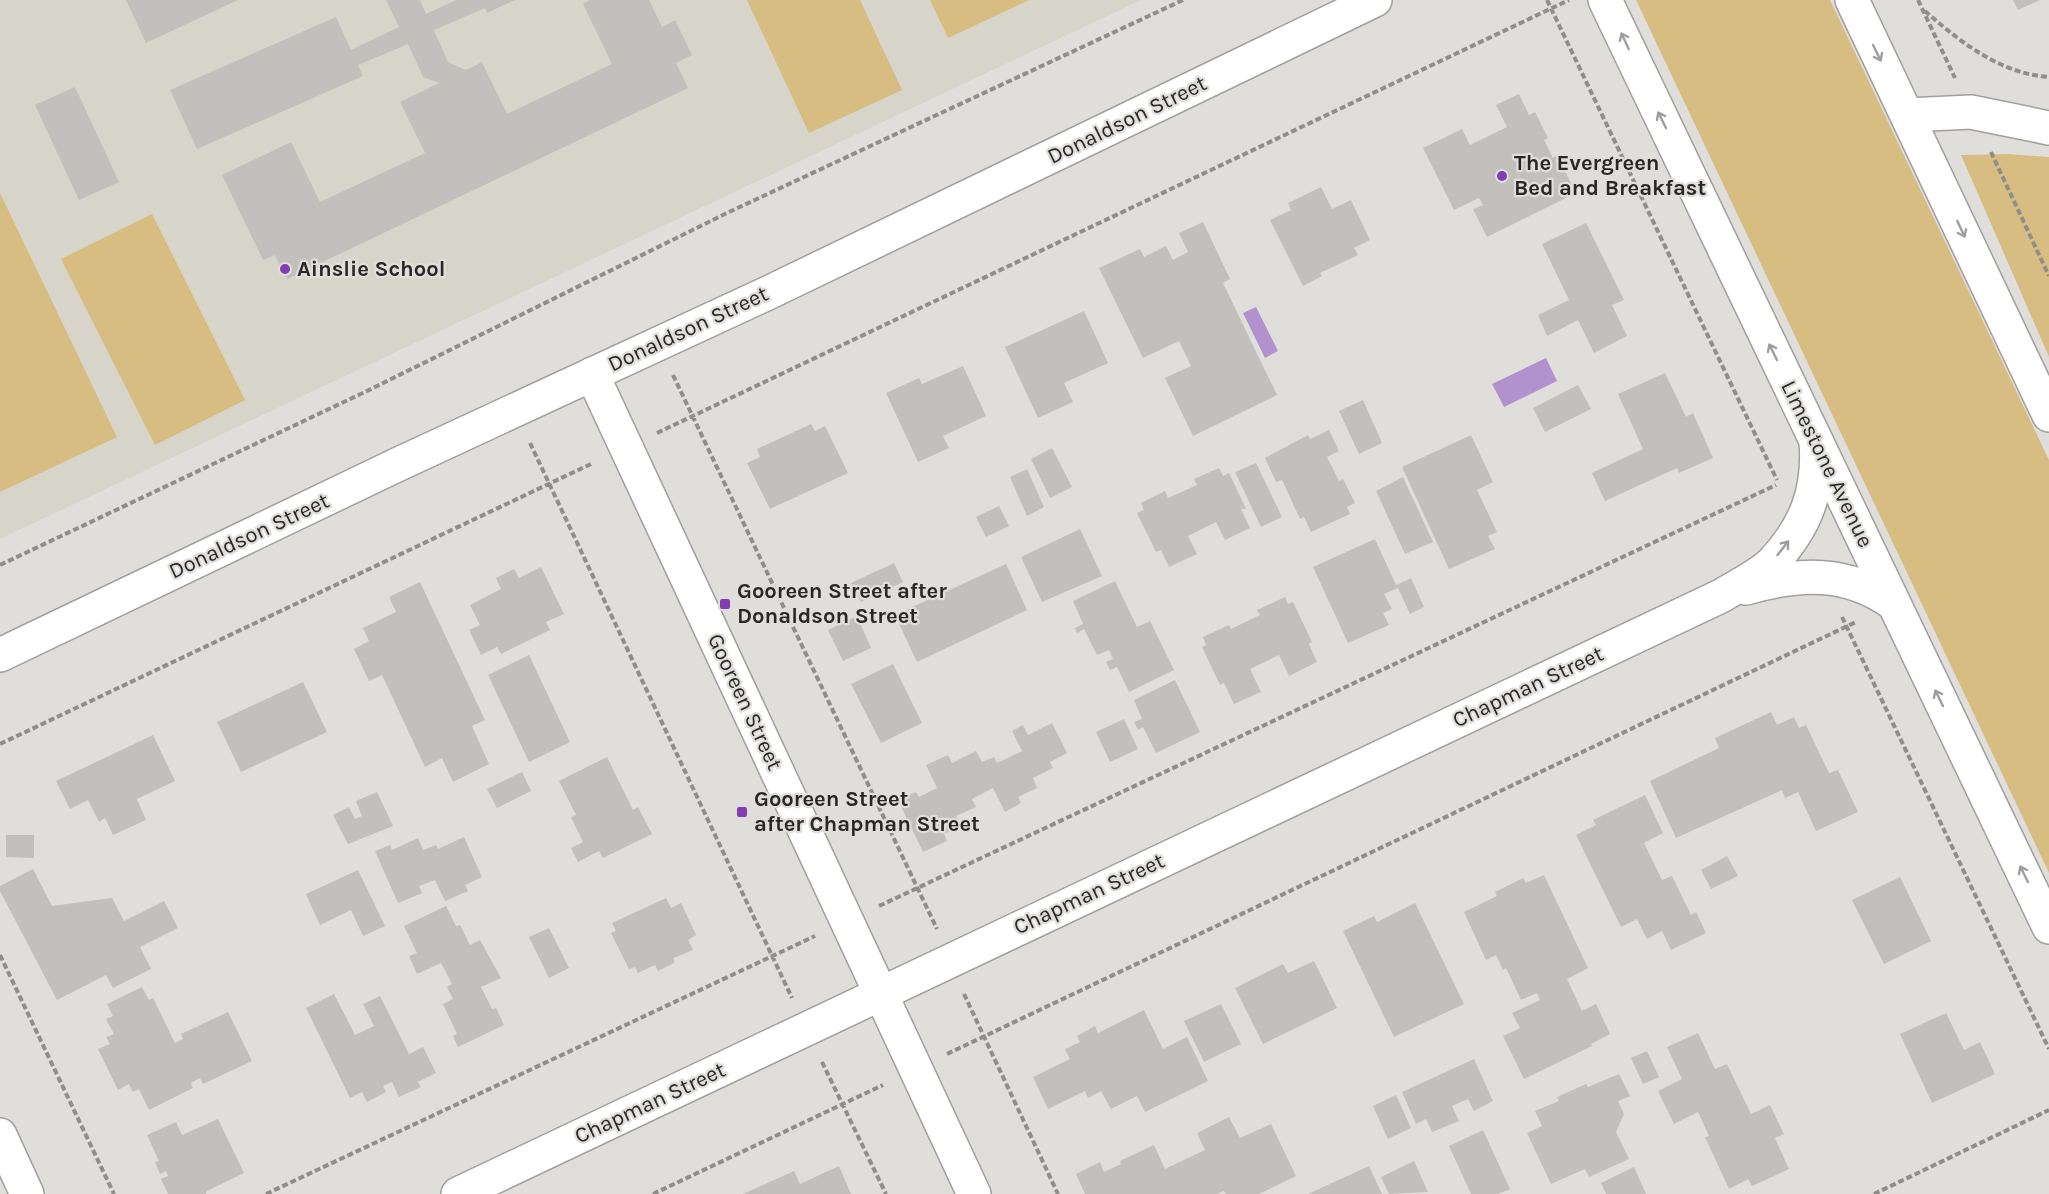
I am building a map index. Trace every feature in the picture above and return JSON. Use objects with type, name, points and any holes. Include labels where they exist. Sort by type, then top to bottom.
[{"type":"street","name":"Donaldson Street","points":[[0,655],[1375,0]]},
{"type":"street","name":"Limestone Avenue","points":[[1605,0],[1817,453],[1894,604],[2049,927]]},
{"type":"street","points":[[1852,0],[2049,415]]},
{"type":"street","points":[[1907,115],[1971,112],[2049,128]]},
{"type":"street","name":"Gooreen Street","points":[[592,374],[974,1194]]},
{"type":"street","name":"Chapman Street","points":[[458,1194],[1721,596],[1770,564],[1794,534],[1812,501],[1817,453]]},
{"type":"street","name":"Chapman Street","points":[[1721,596],[1777,579],[1813,576],[1861,585],[1894,604]]},
{"type":"street","points":[[0,1135],[27,1194]]},
{"type":"path","points":[[0,565],[367,391],[729,212],[1183,0]]},
{"type":"path","points":[[1548,0],[1551,9]]},
{"type":"path","points":[[0,744],[1569,0]]},
{"type":"path","points":[[1923,10],[1956,38],[1978,52],[2030,75],[2049,76]]},
{"type":"path","points":[[658,343],[920,887]]},
{"type":"path","points":[[514,410],[886,1194]]},
{"type":"path","points":[[266,1194],[920,887],[1817,453]]},
{"type":"path","points":[[653,1194],[1894,604]]},
{"type":"path","points":[[0,955],[114,1194]]},
{"type":"path","points":[[983,1037],[1058,1194]]},
{"type":"path","points":[[1874,1194],[2049,1110]]},
{"type":"shaded area","name":"Ainslie School","points":[[0,0],[1141,0],[0,539]]},
{"type":"shaded area","points":[[747,0],[860,0],[902,90],[809,133]]},
{"type":"shaded area","points":[[930,0],[1029,0],[948,38]]},
{"type":"shaded area","points":[[1636,0],[1830,0],[2049,460],[2049,873]]},
{"type":"shaded area","points":[[2008,154],[2049,157],[2049,357],[1961,155]]},
{"type":"shaded area","points":[[0,193],[117,437],[0,492]]},
{"type":"shaded area","points":[[152,214],[245,400],[155,445],[61,259]]},
{"type":"shaded area","points":[[1256,307],[1278,351],[1265,358],[1243,313]]},
{"type":"shaded area","points":[[1546,358],[1557,381],[1504,407],[1492,384]]},
{"type":"building","points":[[126,0],[238,0],[146,43]]},
{"type":"building","points":[[386,0],[420,0],[426,14],[456,0],[515,0],[487,13],[485,8],[434,30],[448,62],[466,70],[482,62],[507,114],[612,64],[583,4],[590,0],[649,0],[662,27],[675,20],[692,55],[676,63],[688,88],[287,279],[275,255],[263,260],[222,175],[291,142],[320,202],[425,153],[400,102],[439,83],[423,77],[408,44],[358,65],[363,76],[197,149],[170,90],[336,17],[351,50],[399,27]]},
{"type":"building","points":[[2013,0],[2040,0],[2018,10]]},
{"type":"building","points":[[75,87],[119,182],[79,200],[35,105]]},
{"type":"building","name":"The Evergreen Bed and Breakfast","points":[[1519,94],[1529,115],[1535,112],[1548,138],[1544,140],[1553,158],[1557,155],[1576,193],[1487,237],[1473,209],[1483,205],[1479,198],[1454,210],[1423,148],[1462,129],[1470,145],[1507,127],[1496,105]]},
{"type":"building","points":[[1321,187],[1332,209],[1351,200],[1370,240],[1354,248],[1358,255],[1320,273],[1322,276],[1303,286],[1270,220],[1291,210],[1288,203]]},
{"type":"building","points":[[1203,222],[1230,279],[1223,283],[1277,395],[1193,436],[1165,378],[1191,366],[1179,341],[1143,358],[1099,268],[1140,249],[1144,257],[1166,246],[1173,260],[1188,252],[1179,233]]},
{"type":"building","points":[[1586,223],[1624,300],[1612,305],[1627,336],[1594,353],[1578,320],[1547,336],[1538,315],[1569,300],[1542,244]]},
{"type":"building","points":[[1084,311],[1108,363],[1064,383],[1073,402],[1038,418],[1005,347]]},
{"type":"building","points":[[963,366],[986,416],[943,436],[949,448],[918,462],[886,393],[919,378],[922,384]]},
{"type":"building","points":[[1665,373],[1686,417],[1693,413],[1713,458],[1679,473],[1677,468],[1605,501],[1592,473],[1643,449],[1618,394]]},
{"type":"building","points":[[1578,385],[1591,409],[1545,432],[1533,408]]},
{"type":"building","points":[[1363,400],[1382,443],[1359,454],[1339,411]]},
{"type":"building","points":[[811,424],[815,431],[825,426],[848,473],[770,509],[747,463],[760,457],[757,449]]},
{"type":"building","points":[[1329,430],[1339,451],[1327,457],[1339,481],[1343,479],[1355,503],[1347,507],[1350,514],[1311,532],[1304,517],[1300,519],[1282,480],[1276,482],[1265,458],[1308,435],[1310,439]]},
{"type":"building","points":[[1471,435],[1493,482],[1477,490],[1497,532],[1488,536],[1495,549],[1449,569],[1402,467]]},
{"type":"building","points":[[1052,448],[1072,487],[1050,498],[1031,459]]},
{"type":"building","points":[[1256,463],[1282,517],[1261,527],[1235,472]]},
{"type":"building","points":[[1219,468],[1223,476],[1229,473],[1246,509],[1241,509],[1250,528],[1225,540],[1216,522],[1188,536],[1197,554],[1169,567],[1161,550],[1156,552],[1137,513],[1144,510],[1141,503],[1165,491],[1168,498],[1197,485],[1194,479]]},
{"type":"building","points":[[1027,469],[1044,507],[1027,516],[1010,477]]},
{"type":"building","points":[[1403,477],[1433,542],[1405,554],[1376,491]]},
{"type":"building","points":[[999,506],[1009,526],[986,537],[976,517]]},
{"type":"building","points":[[1080,529],[1102,576],[1042,602],[1021,557]]},
{"type":"building","points":[[1375,539],[1396,585],[1411,578],[1424,607],[1410,614],[1398,588],[1384,594],[1392,609],[1383,613],[1389,625],[1348,643],[1313,567]]},
{"type":"building","points":[[894,563],[903,582],[861,602],[851,583]]},
{"type":"building","points":[[1006,564],[1027,610],[917,662],[895,615]]},
{"type":"building","points":[[541,567],[564,614],[546,622],[550,630],[501,654],[497,647],[481,655],[469,630],[480,625],[470,605],[501,589],[496,578],[514,569],[519,578]]},
{"type":"building","points":[[1115,581],[1137,627],[1150,621],[1174,670],[1129,692],[1117,667],[1110,670],[1106,662],[1113,659],[1109,650],[1097,655],[1084,629],[1077,633],[1075,628],[1083,624],[1073,601]]},
{"type":"building","points":[[420,582],[485,720],[472,726],[489,764],[453,782],[442,758],[425,767],[382,675],[369,681],[354,649],[369,641],[363,628],[396,612],[389,597]]},
{"type":"building","points":[[1285,597],[1288,604],[1293,602],[1312,642],[1309,644],[1317,662],[1289,676],[1279,655],[1250,669],[1261,692],[1234,704],[1224,683],[1220,685],[1202,647],[1206,645],[1203,637],[1229,625],[1231,629],[1260,615],[1257,610]]},
{"type":"building","points":[[857,616],[871,648],[843,661],[828,630]]},
{"type":"building","points":[[529,655],[570,742],[529,762],[488,675]]},
{"type":"building","points":[[893,664],[922,723],[881,743],[851,684]]},
{"type":"building","points":[[1175,680],[1200,732],[1156,753],[1143,727],[1138,730],[1134,722],[1142,719],[1134,700]]},
{"type":"building","points":[[303,682],[327,732],[241,772],[217,722]]},
{"type":"building","points":[[1771,712],[1777,725],[1794,717],[1799,728],[1806,725],[1829,773],[1838,770],[1858,812],[1816,831],[1798,792],[1785,798],[1782,790],[1676,838],[1650,781],[1719,748],[1715,738]]},
{"type":"building","points":[[1124,719],[1138,749],[1110,762],[1096,732]]},
{"type":"building","points":[[1052,723],[1067,753],[1050,762],[1053,768],[1033,778],[1037,788],[1018,797],[1021,803],[1005,812],[993,788],[972,799],[976,807],[956,816],[962,826],[944,834],[947,841],[923,852],[898,800],[916,792],[919,797],[937,788],[926,765],[948,755],[952,763],[976,751],[982,762],[994,757],[997,763],[1022,751],[1012,731],[1023,725],[1028,735]]},
{"type":"building","points":[[153,735],[175,781],[137,799],[146,820],[113,835],[105,818],[99,822],[88,800],[70,809],[56,781]]},
{"type":"building","points":[[607,757],[633,810],[638,807],[652,834],[603,858],[599,851],[578,862],[571,848],[583,842],[571,817],[576,815],[559,781]]},
{"type":"building","points":[[522,772],[531,791],[497,808],[487,789]]},
{"type":"building","points":[[377,792],[393,826],[348,844],[333,815],[349,807],[355,819],[362,816],[356,801]]},
{"type":"building","points":[[1645,795],[1663,833],[1644,843],[1662,880],[1672,876],[1691,915],[1696,912],[1706,933],[1671,950],[1662,931],[1647,939],[1637,919],[1621,927],[1576,835],[1596,825],[1593,820]]},
{"type":"building","points":[[6,835],[34,835],[34,858],[6,857]]},
{"type":"building","points":[[464,837],[482,877],[465,885],[468,891],[445,901],[435,880],[419,886],[422,893],[398,903],[375,851],[390,845],[392,850],[418,838],[423,850],[436,845],[438,849]]},
{"type":"building","points":[[1727,856],[1738,876],[1711,889],[1701,870]]},
{"type":"building","points":[[33,869],[52,906],[112,898],[124,921],[164,901],[178,928],[140,947],[151,969],[113,988],[106,975],[57,1000],[0,891],[0,886]]},
{"type":"building","points":[[358,870],[385,926],[363,936],[351,910],[320,925],[306,894]]},
{"type":"building","points":[[1544,875],[1588,968],[1567,979],[1582,1011],[1596,1004],[1610,1034],[1591,1044],[1592,1046],[1524,1079],[1503,1036],[1520,1028],[1512,1013],[1540,1000],[1537,993],[1521,1000],[1506,968],[1503,970],[1496,955],[1486,960],[1464,912],[1497,896],[1495,892],[1523,878],[1526,883]]},
{"type":"building","points":[[1900,877],[1931,941],[1884,964],[1852,900]]},
{"type":"building","points":[[666,898],[671,908],[681,903],[696,935],[688,940],[693,950],[674,958],[674,963],[658,971],[655,965],[638,973],[635,967],[629,969],[611,933],[616,931],[612,923]]},
{"type":"building","points":[[1415,903],[1464,1004],[1394,1037],[1343,931],[1374,916],[1377,922]]},
{"type":"building","points":[[446,906],[456,926],[460,925],[470,945],[480,940],[501,978],[481,987],[492,1009],[496,1008],[504,1025],[458,1047],[453,1036],[457,1034],[443,1004],[453,999],[447,987],[452,984],[441,963],[417,974],[409,956],[417,953],[404,926]]},
{"type":"building","points":[[549,928],[569,968],[549,978],[529,937]]},
{"type":"building","points":[[1314,961],[1337,1008],[1263,1044],[1235,988],[1283,964],[1288,973]]},
{"type":"building","points":[[142,987],[149,1000],[153,998],[175,1043],[183,1039],[181,1034],[228,1012],[252,1061],[203,1084],[200,1078],[191,1083],[193,1088],[149,1110],[139,1089],[133,1092],[129,1084],[118,1090],[98,1049],[110,1044],[106,1037],[114,1034],[106,1019],[113,1016],[107,1004]]},
{"type":"building","points":[[334,994],[355,1035],[374,1026],[363,1004],[380,996],[409,1054],[423,1047],[436,1073],[418,1082],[421,1087],[399,1097],[392,1082],[383,1086],[386,1092],[367,1102],[362,1092],[350,1098],[306,1008]]},
{"type":"building","points":[[1221,1004],[1241,1044],[1204,1062],[1184,1021]]},
{"type":"building","points":[[1144,1010],[1163,1049],[1187,1037],[1208,1081],[1145,1112],[1137,1096],[1111,1109],[1101,1091],[1088,1098],[1085,1091],[1048,1109],[1033,1077],[1070,1059],[1065,1049],[1080,1042],[1077,1036],[1095,1026],[1098,1033]]},
{"type":"building","points":[[1946,1013],[1964,1050],[1980,1042],[1995,1074],[1932,1103],[1900,1034]]},
{"type":"building","points":[[1698,1033],[1715,1069],[1727,1064],[1751,1114],[1770,1105],[1784,1134],[1775,1138],[1789,1169],[1752,1186],[1748,1179],[1729,1189],[1705,1137],[1709,1136],[1698,1112],[1674,1124],[1658,1091],[1682,1079],[1667,1047]]},
{"type":"building","points":[[1647,1051],[1659,1077],[1643,1084],[1631,1058]]},
{"type":"building","points":[[1474,1059],[1493,1101],[1474,1111],[1468,1099],[1452,1106],[1459,1121],[1432,1132],[1426,1119],[1416,1124],[1402,1092]]},
{"type":"building","points":[[1619,1074],[1630,1096],[1618,1101],[1624,1114],[1616,1132],[1629,1159],[1589,1177],[1585,1169],[1551,1184],[1527,1133],[1542,1126],[1535,1111],[1559,1101],[1557,1097],[1586,1084],[1588,1087]]},
{"type":"building","points":[[1396,1095],[1411,1128],[1388,1139],[1373,1106]]},
{"type":"building","points":[[1229,1117],[1240,1138],[1271,1124],[1296,1176],[1259,1194],[1226,1194],[1224,1191],[1217,1194],[1085,1194],[1076,1174],[1100,1162],[1104,1172],[1121,1164],[1120,1161],[1154,1145],[1165,1169],[1205,1150],[1197,1133]]},
{"type":"building","points":[[218,1119],[244,1173],[207,1191],[206,1194],[168,1194],[161,1179],[168,1176],[166,1171],[160,1174],[155,1162],[159,1161],[147,1135],[176,1122],[182,1135]]},
{"type":"building","points":[[1483,1130],[1510,1189],[1498,1194],[1471,1194],[1449,1146]]},
{"type":"building","points":[[1414,1161],[1428,1192],[1389,1194],[1381,1177]]},
{"type":"building","points":[[839,1166],[851,1194],[743,1194],[794,1171],[800,1184]]},
{"type":"building","points":[[1369,1166],[1382,1194],[1308,1194]]},
{"type":"building","points":[[1634,1167],[1646,1194],[1606,1194],[1601,1183]]},
{"type":"place","name":"The Evergreen Bed and Breakfast","points":[[1502,176]]},
{"type":"place","name":"Ainslie School","points":[[285,269]]},
{"type":"place","name":"Gooreen Street after Donaldson Street","points":[[725,604]]},
{"type":"place","name":"Gooreen Street after Chapman Street","points":[[742,812]]}]
